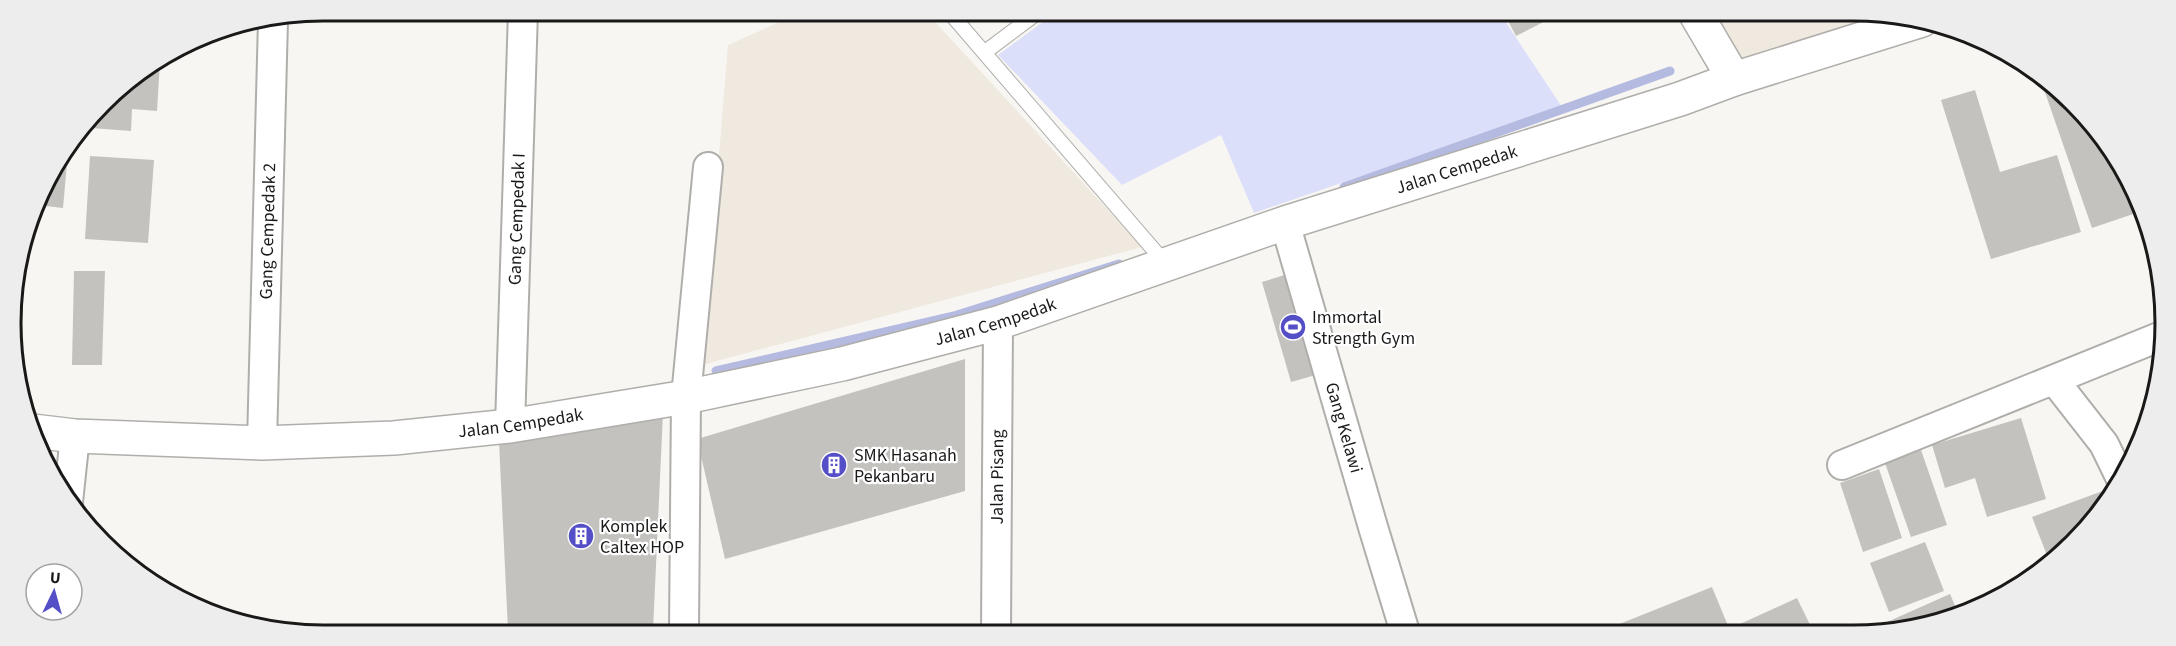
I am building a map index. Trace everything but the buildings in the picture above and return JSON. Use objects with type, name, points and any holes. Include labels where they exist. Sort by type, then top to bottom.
[{"type":"street","name":"Gang Cempedak I","points":[[510,426],[523,21]]},
{"type":"street","points":[[1700,21],[1734,79]]},
{"type":"street","name":"Gang Cempedak 2","points":[[262,443],[273,26]]},
{"type":"street","name":"Jalan Cempedak","points":[[41,432],[75,436],[262,443],[394,438],[510,426],[686,397],[842,364],[998,323],[1168,266],[1285,223],[1680,99],[1734,79],[1904,26]]},
{"type":"street","points":[[684,625],[686,397],[708,167]]},
{"type":"street","name":"Gang Kelawi","points":[[1285,223],[1403,625]]},
{"type":"street","name":"Jalan Pisang","points":[[996,625],[998,323]]},
{"type":"street","points":[[1842,465],[2154,339]]},
{"type":"street","points":[[2054,380],[2104,444],[2117,470]]},
{"type":"street","points":[[70,487],[75,436]]},
{"type":"lane","points":[[957,21],[1168,266]]},
{"type":"lane","points":[[985,52],[1026,21]]},
{"type":"shaded area","points":[[782,21],[934,21],[1142,247],[702,365],[728,45]]},
{"type":"shaded area","points":[[1044,21],[1505,21],[1562,107],[1254,213],[1221,135],[1122,185],[998,55]]},
{"type":"shaded area","points":[[1712,21],[1883,23],[1738,68]]},
{"type":"waterway","points":[[1344,187],[1670,71]]},
{"type":"waterway","points":[[716,371],[954,316],[1119,264]]},
{"type":"place","name":"Immortal Strength Gym","points":[[1293,327]]},
{"type":"place","name":"SMK Hasanah Pekanbaru","points":[[834,465]]},
{"type":"place","name":"Komplek Caltex HOP","points":[[581,536]]}]
